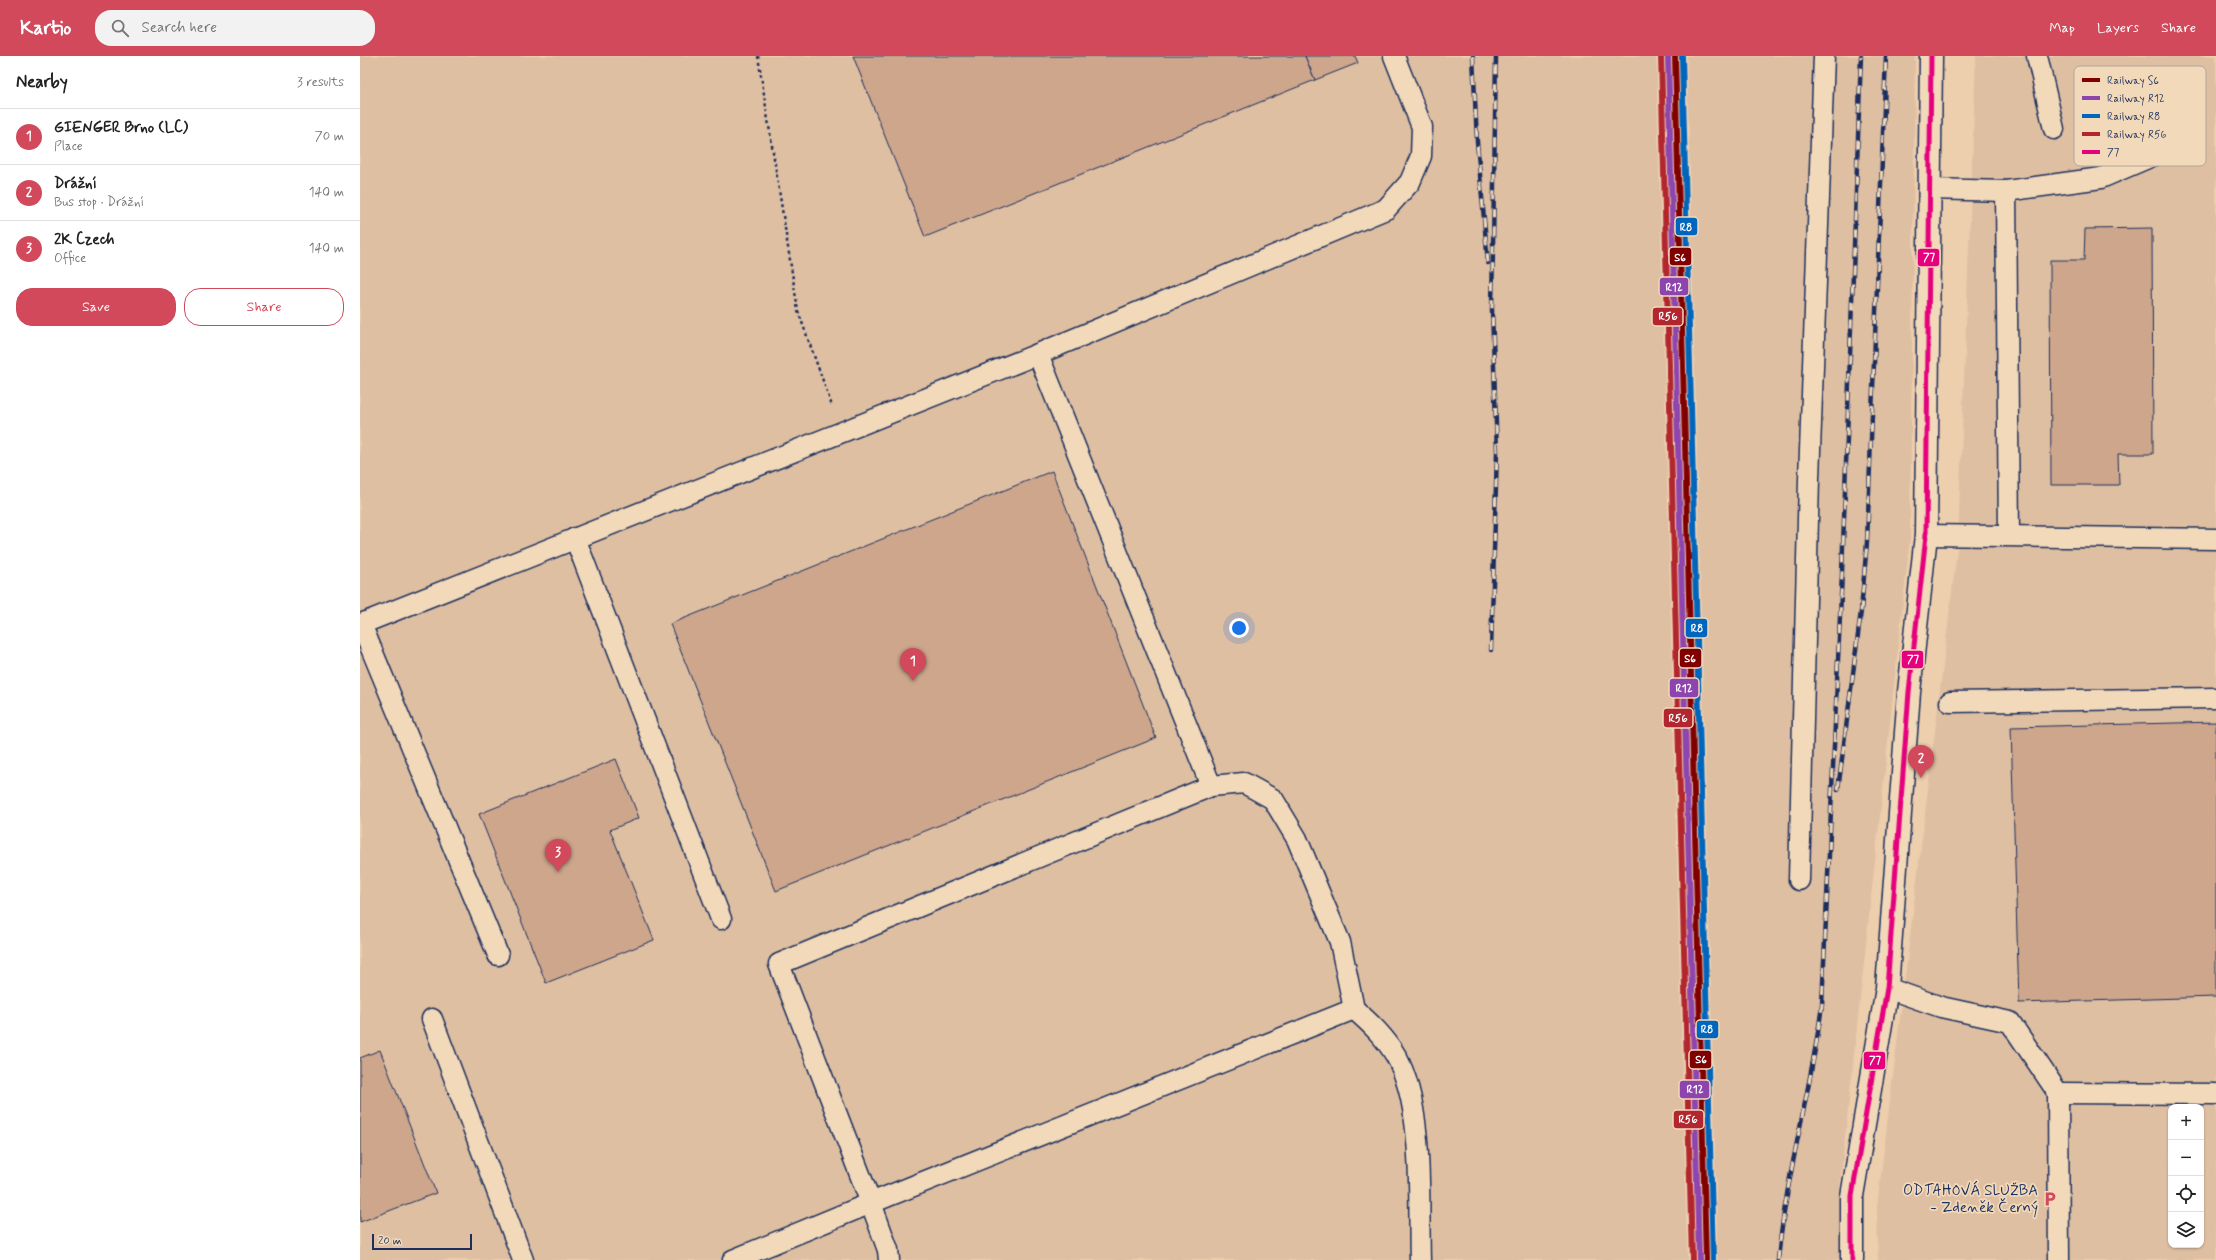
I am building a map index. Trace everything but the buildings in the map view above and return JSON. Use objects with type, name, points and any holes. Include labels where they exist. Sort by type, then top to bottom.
[{"type":"street","points":[[1852,1260],[1852,1196],[1887,988],[1909,692],[1926,534],[1931,56]]},
{"type":"lane","points":[[498,955],[361,624],[1038,354],[1386,209],[1410,182],[1421,156],[1422,127],[1394,56]]},
{"type":"lane","points":[[1799,880],[1809,479],[1824,56]]},
{"type":"lane","points":[[2037,56],[2054,129]]},
{"type":"lane","points":[[1929,189],[2006,191],[2101,178],[2129,166]]},
{"type":"lane","points":[[2006,191],[2009,535]]},
{"type":"lane","points":[[1038,354],[1211,786]]},
{"type":"lane","points":[[1926,534],[2216,539]]},
{"type":"lane","points":[[575,538],[721,919]]},
{"type":"lane","points":[[1950,702],[2216,698]]},
{"type":"lane","points":[[889,1260],[888,1250],[871,1203],[779,964],[1211,786],[1244,783],[1273,799],[1297,839],[1340,942],[1354,1009],[1375,1027],[1396,1056],[1410,1093],[1417,1137],[1420,1260]]},
{"type":"lane","points":[[1887,988],[1941,1007],[2010,1022],[2058,1093],[2059,1260]]},
{"type":"lane","points":[[733,1260],[1354,1009]]},
{"type":"lane","points":[[432,1019],[523,1260]]},
{"type":"lane","points":[[2058,1093],[2216,1094]]},
{"type":"path","points":[[758,56],[798,311],[842,432]]},
{"type":"shaded area","points":[[360,56],[1915,56],[1910,538],[1840,1184],[1840,1260],[360,1260]]},
{"type":"shaded area","points":[[1976,56],[2216,56],[2216,1260],[1878,1260],[1877,1207],[1958,543]]},
{"type":"railway","points":[[1473,56],[1477,142],[1488,263]]},
{"type":"railway","points":[[1491,650],[1497,452],[1492,310],[1496,56]]},
{"type":"railway","points":[[1778,1260],[1787,1196],[1812,1069],[1822,1005],[1842,573],[1861,56]]},
{"type":"railway","points":[[1838,790],[1861,611],[1867,542],[1886,56]]},
{"type":"rail line","name":"R56","points":[[1661,56],[1692,1260]]},
{"type":"rail line","name":"R12","points":[[1668,56],[1699,1260]]},
{"type":"rail line","name":"S6","points":[[1675,56],[1706,1260]]},
{"type":"rail line","name":"R8","points":[[1682,56],[1713,1260]]},
{"type":"transit line","name":"77","points":[[1852,1260],[1852,1196],[1887,988],[1909,692],[1926,535],[1931,56]]},
{"type":"place","name":"GIENGER Brno (LC)","points":[[913,681]]},
{"type":"place","name":"Drážní","points":[[1921,778]]},
{"type":"place","name":"2K Czech","points":[[558,872]]},
{"type":"place","name":"ODTAHOVÁ SLUŽBA - Zdeněk Černý","points":[[2050,1199]]}]
